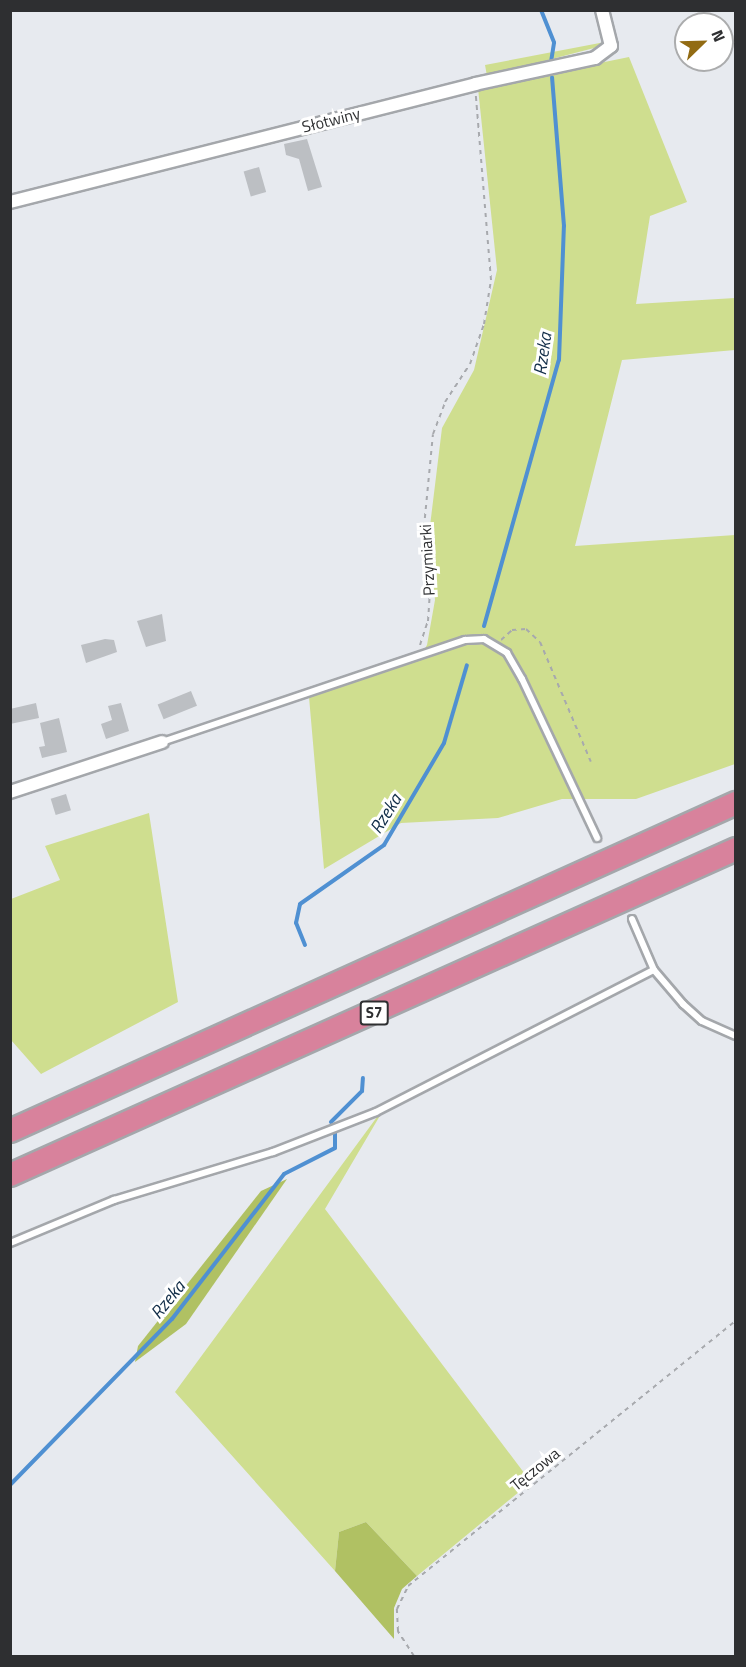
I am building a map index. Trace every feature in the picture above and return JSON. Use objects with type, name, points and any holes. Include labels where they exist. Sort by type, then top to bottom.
[{"type":"highway","name":"S7","points":[[10,1131],[735,803]]},
{"type":"highway","name":"S7","points":[[10,1175],[735,849]]},
{"type":"street","name":"Słotwiny","points":[[10,202],[475,84],[607,53],[612,37],[602,10]]},
{"type":"street","points":[[10,792],[162,742]]},
{"type":"lane","points":[[162,742],[465,640],[497,644],[522,679],[597,838]]},
{"type":"lane","points":[[632,920],[654,970],[702,1021],[735,1036]]},
{"type":"lane","points":[[10,1243],[114,1200],[273,1152],[376,1112],[654,970]]},
{"type":"path","name":"Przymiarki","points":[[414,657],[428,621],[431,576],[424,527],[433,434],[446,402],[470,364],[484,324],[491,280],[475,84]]},
{"type":"path","points":[[497,644],[512,630],[526,629],[540,642],[591,762]]},
{"type":"path","name":"Tęczowa","points":[[414,1656],[398,1631],[397,1609],[408,1586],[735,1320]]},
{"type":"green space","points":[[605,42],[594,48],[487,76],[485,65]]},
{"type":"green space","points":[[629,57],[687,202],[650,216],[636,304],[735,298],[735,350],[622,360],[575,546],[735,535],[735,764],[636,799],[562,799],[498,818],[401,823],[324,869],[309,697],[418,660],[427,645],[435,600],[429,534],[442,428],[474,370],[497,270],[478,88]]},
{"type":"green space","points":[[149,813],[178,1002],[41,1074],[11,1040],[11,899],[60,880],[45,846]]},
{"type":"green space","points":[[388,1102],[325,1209],[531,1482],[417,1576],[366,1522],[339,1532],[335,1571],[175,1392]]},
{"type":"green space","points":[[287,1179],[186,1324],[135,1362],[138,1346],[261,1191]]},
{"type":"green space","points":[[366,1522],[417,1576],[402,1589],[394,1608],[394,1639],[335,1571],[339,1532]]},
{"type":"building","points":[[307,139],[322,187],[308,191],[299,159],[286,155],[284,144]]},
{"type":"building","points":[[259,167],[266,192],[251,196],[244,171]]},
{"type":"building","points":[[162,614],[166,641],[146,647],[137,621]]},
{"type":"building","points":[[105,639],[114,640],[117,652],[86,663],[81,645]]},
{"type":"building","points":[[191,691],[197,706],[164,719],[158,704]]},
{"type":"building","points":[[36,703],[39,718],[10,724],[10,709]]},
{"type":"building","points":[[121,703],[129,731],[106,739],[101,724],[112,720],[108,706]]},
{"type":"building","points":[[59,718],[67,752],[42,758],[39,747],[45,746],[40,723]]},
{"type":"building","points":[[66,794],[71,810],[56,815],[51,799]]},
{"type":"waterway","name":"Rzeka","points":[[541,10],[554,43],[551,62]]},
{"type":"waterway","name":"Rzeka","points":[[484,626],[559,360],[564,226],[552,77]]},
{"type":"waterway","name":"Rzeka","points":[[305,945],[296,923],[300,904],[384,845],[444,743],[467,665]]},
{"type":"waterway","name":"Rzeka","points":[[331,1122],[362,1091],[363,1078]]},
{"type":"waterway","name":"Rzeka","points":[[10,1485],[172,1319],[284,1174],[335,1148],[335,1133]]}]
